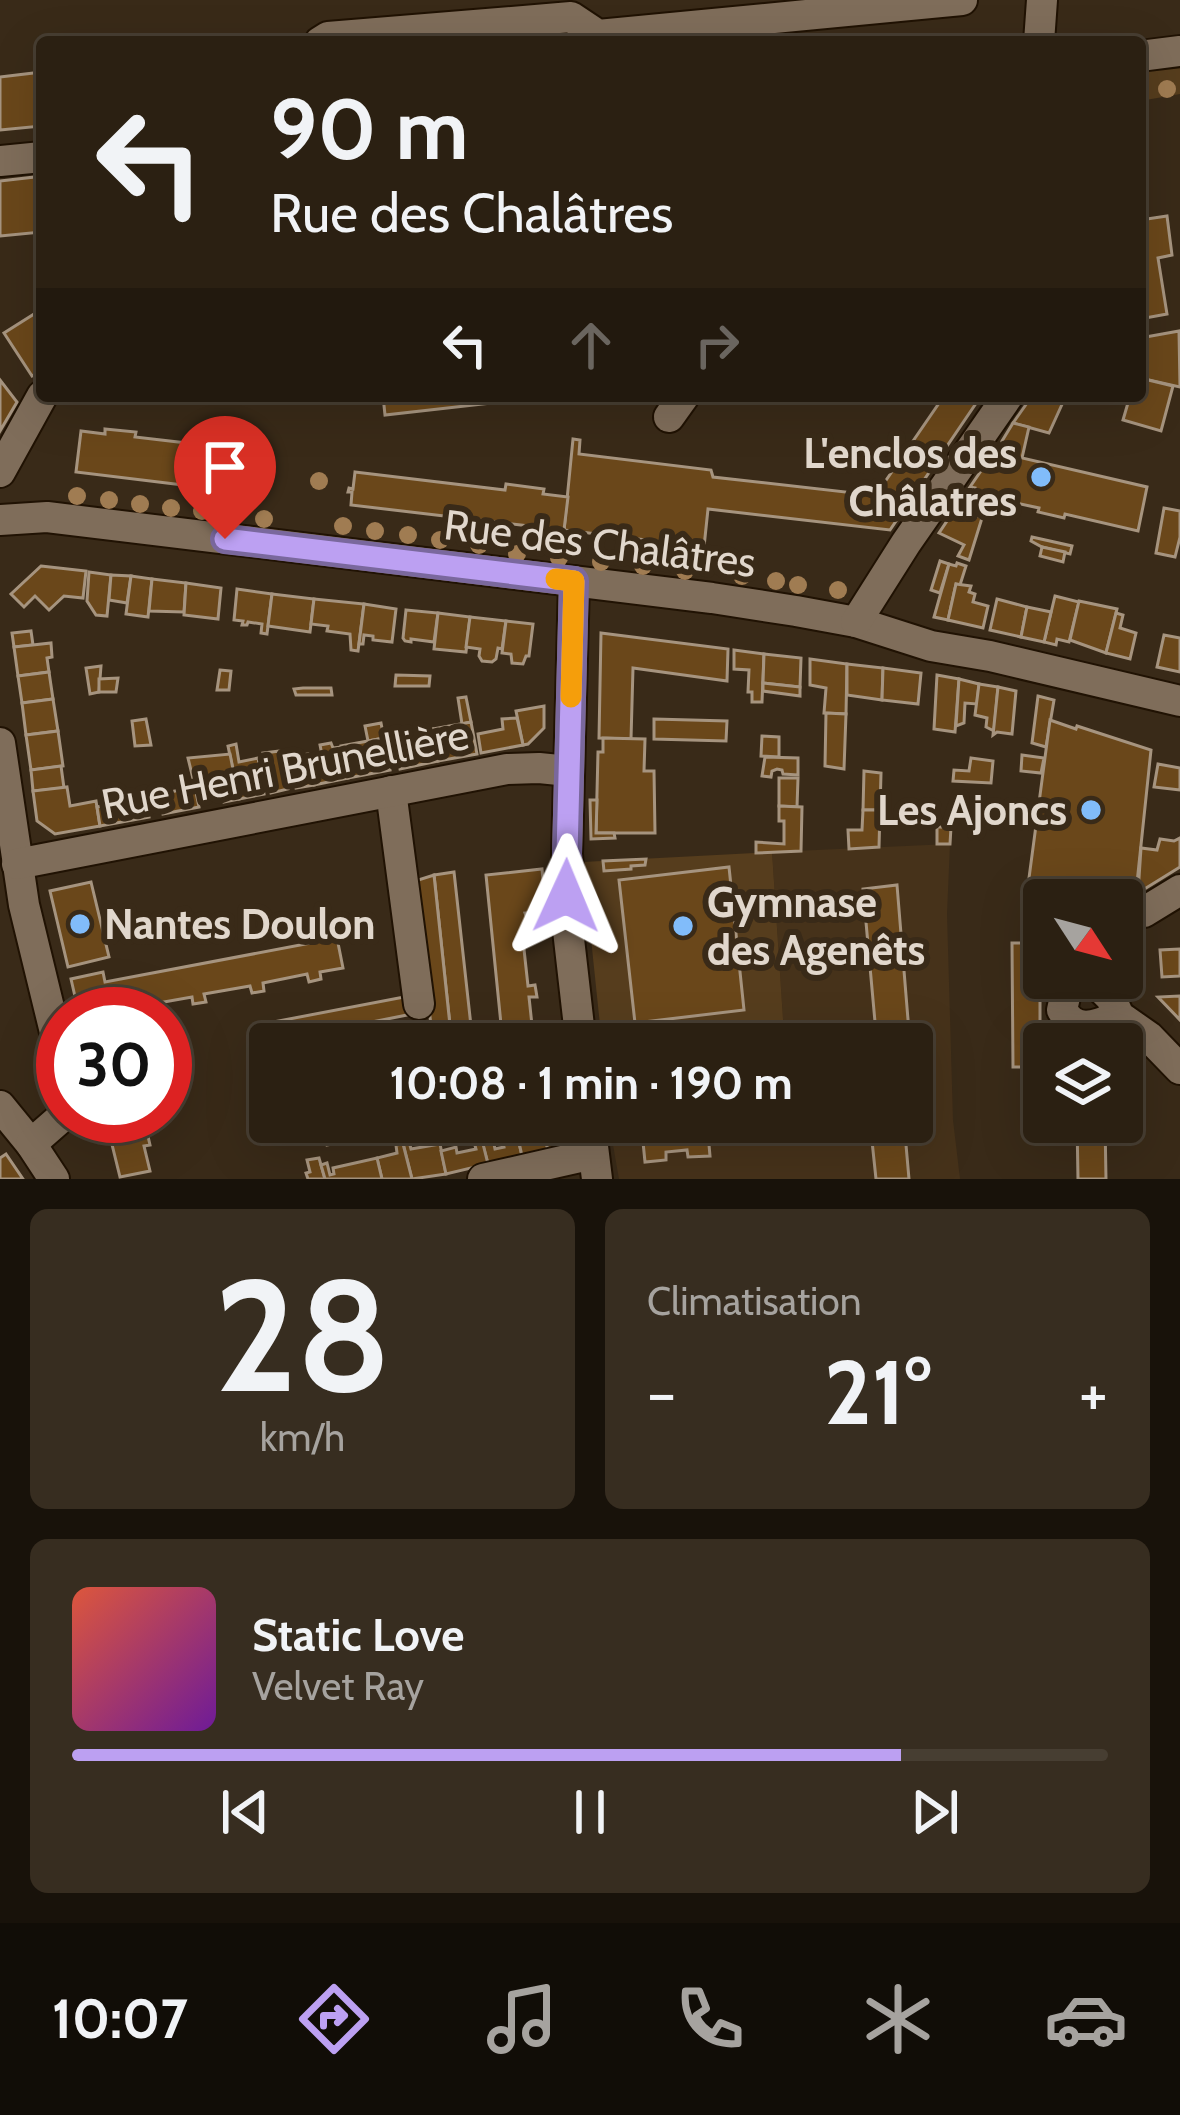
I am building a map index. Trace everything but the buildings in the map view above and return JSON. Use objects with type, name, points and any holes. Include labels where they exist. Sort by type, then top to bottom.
[{"type":"street","points":[[617,36],[962,0]]},
{"type":"street","points":[[1039,36],[1042,0]]},
{"type":"street","points":[[351,36],[572,17],[596,36]]},
{"type":"street","points":[[1146,55],[1180,51]]},
{"type":"street","points":[[0,161],[36,158]]},
{"type":"street","points":[[0,472],[36,391]]},
{"type":"street","points":[[856,622],[1004,402]]},
{"type":"street","name":"Rue des Chalâtres","points":[[0,520],[47,517],[712,598],[856,622],[931,646],[1180,701]]},
{"type":"street","points":[[574,581],[565,904],[579,1023]]},
{"type":"street","points":[[0,742],[24,905],[44,987]]},
{"type":"street","name":"Rue Henri Brunellière","points":[[17,864],[507,769],[569,771]]},
{"type":"street","points":[[391,791],[419,1004]]},
{"type":"street","points":[[1144,912],[1180,890]]},
{"type":"street","points":[[1119,1016],[1149,1037],[1180,1069]]},
{"type":"street","points":[[0,1106],[54,1179]]},
{"type":"street","points":[[31,1144],[36,1140]]},
{"type":"street","points":[[484,1179],[595,1167]]},
{"type":"shaded area","points":[[1180,64],[1180,94],[1146,100],[1146,68]]},
{"type":"shaded area","points":[[950,844],[947,914],[953,1120],[960,1179],[619,1179],[613,1143],[933,1143],[933,1023],[783,1023],[772,852]]},
{"type":"shaded area","name":"Gymnase des Agenêts","points":[[772,852],[783,1023],[600,1023],[583,862]]},
{"type":"slow traffic","points":[[556,579],[574,581],[571,697]]},
{"type":"place","name":"L'enclos des Châlatres","points":[[1041,477]]},
{"type":"place","name":"Les Ajoncs","points":[[1091,810]]},
{"type":"place","name":"Nantes Doulon","points":[[80,924]]},
{"type":"place","name":"Gymnase des Agenêts","points":[[683,926]]},
{"type":"route","points":[[225,539],[574,581],[566,896]]}]
